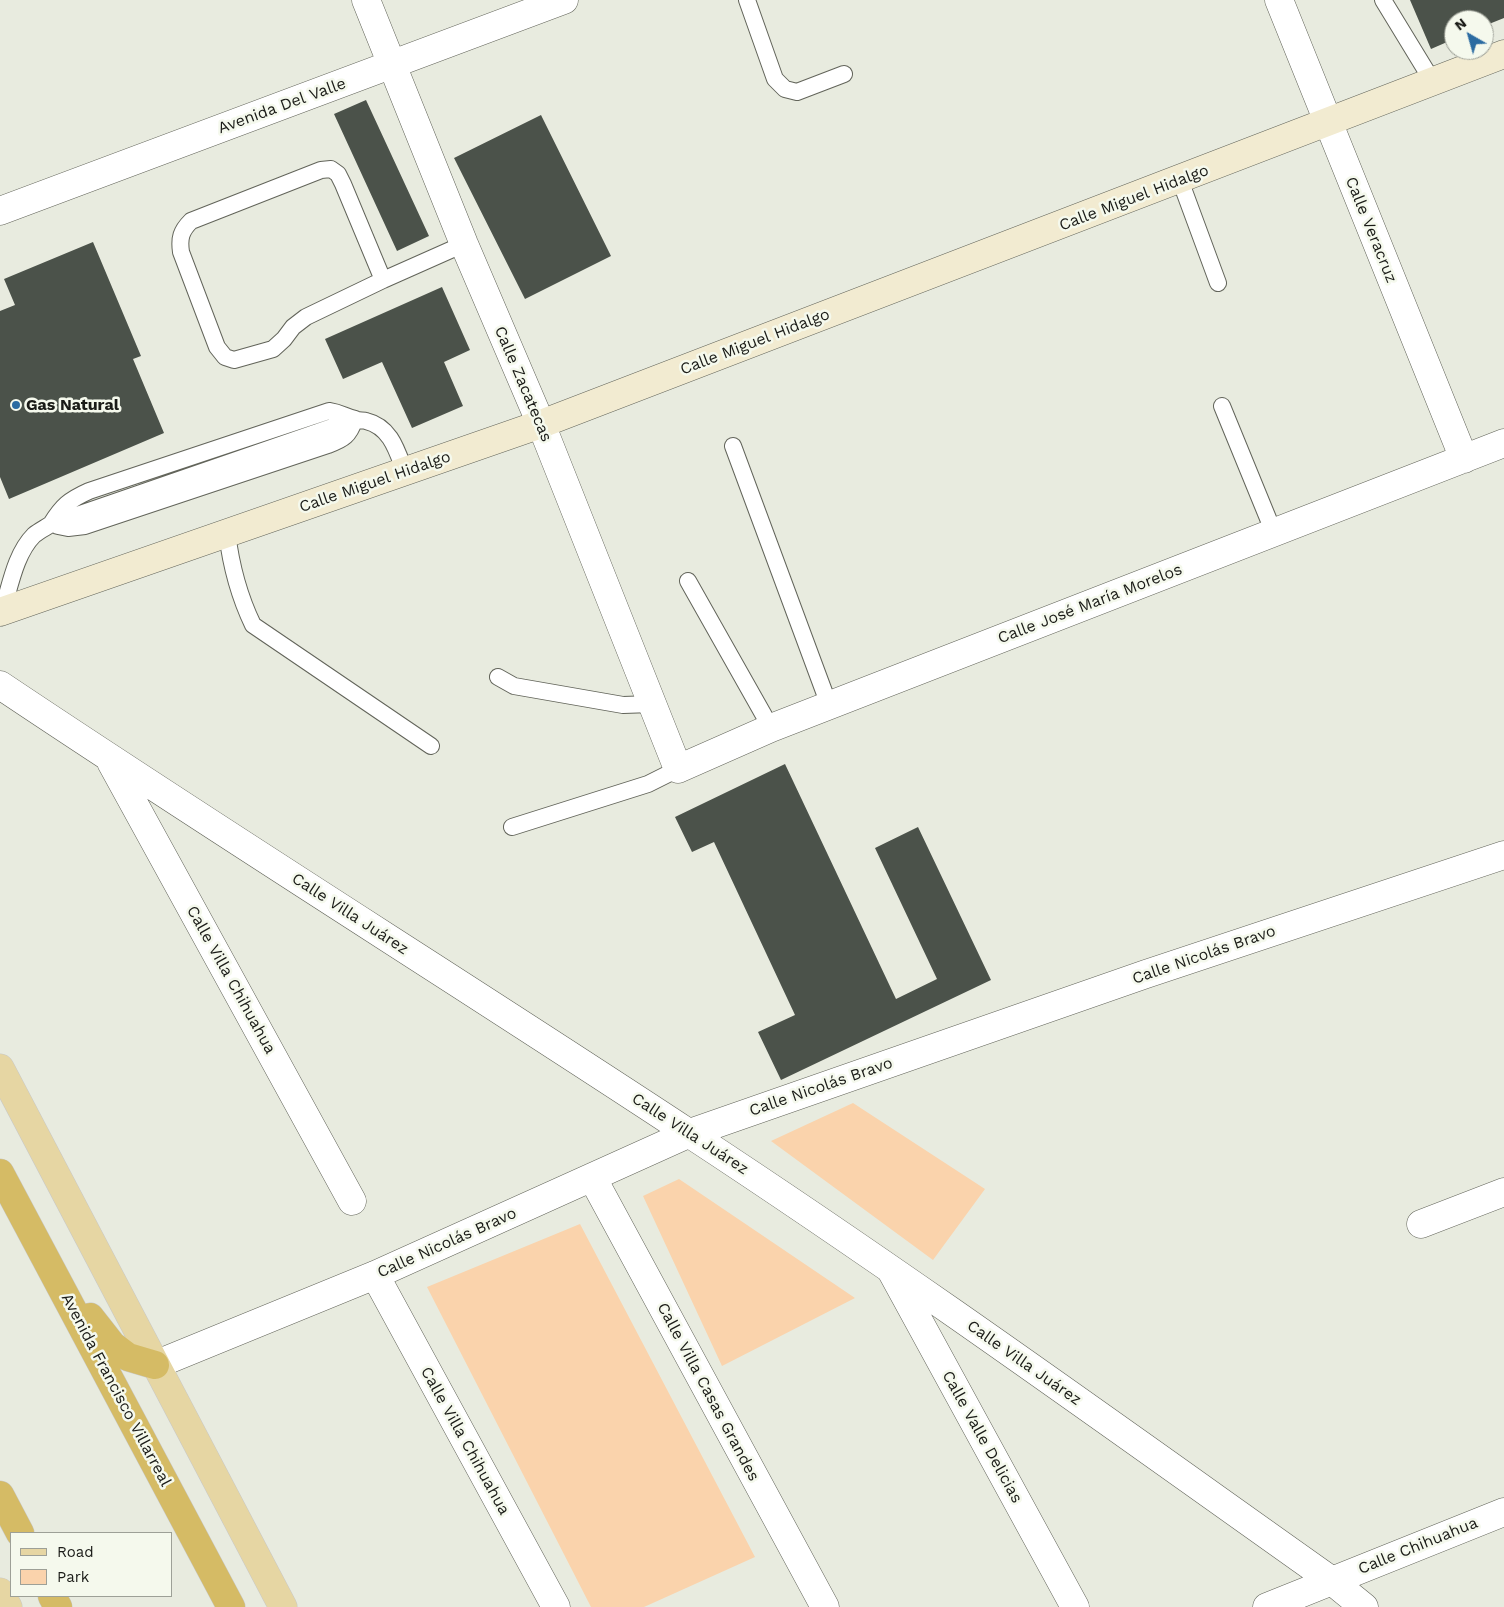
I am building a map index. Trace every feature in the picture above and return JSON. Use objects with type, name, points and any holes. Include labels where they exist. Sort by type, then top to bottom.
[{"type":"highway","name":"Avenida Francisco Villarreal","points":[[0,1173],[231,1607]]},
{"type":"highway","points":[[52,1271],[112,1345],[128,1357],[155,1365]]},
{"type":"highway","points":[[0,1495],[19,1532]]},
{"type":"main road","points":[[0,1068],[283,1607]]},
{"type":"main road","points":[[0,1592],[8,1607]]},
{"type":"street","name":"Calle Zacatecas","points":[[366,0],[464,244],[541,424],[678,769]]},
{"type":"street","name":"Avenida Del Valle","points":[[0,211],[392,66],[564,0]]},
{"type":"street","name":"Calle Veracruz","points":[[1279,0],[1464,459]]},
{"type":"street","name":"Calle Miguel Hidalgo","points":[[1,612],[541,424],[1504,54]]},
{"type":"street","name":"Calle José María Morelos","points":[[678,769],[829,705],[1504,443]]},
{"type":"street","name":"Calle Villa Juárez","points":[[0,685],[690,1133],[889,1267],[1332,1581],[1362,1606]]},
{"type":"street","name":"Calle Villa Chihuahua","points":[[110,758],[352,1201]]},
{"type":"street","name":"Calle Nicolás Bravo","points":[[155,1365],[375,1275],[690,1133],[1146,974],[1504,855]]},
{"type":"street","name":"Calle Villa Casas Grandes","points":[[592,1177],[825,1607]]},
{"type":"street","points":[[1421,1224],[1504,1192]]},
{"type":"street","name":"Calle Valle Delicias","points":[[889,1267],[1075,1607]]},
{"type":"street","name":"Calle Villa Chihuahua","points":[[375,1275],[556,1607]]},
{"type":"street","name":"Calle Chihuahua","points":[[1332,1581],[1504,1512]]},
{"type":"street","points":[[1267,1607],[1332,1581]]},
{"type":"lane","points":[[747,0],[775,79],[785,89],[797,92],[844,74]]},
{"type":"lane","points":[[1383,0],[1433,82]]},
{"type":"lane","points":[[382,280],[343,184],[338,174],[331,169],[321,170],[191,221],[183,229],[179,240],[181,252],[217,347],[225,357],[234,360],[273,349],[284,340],[293,327],[306,317],[382,280],[464,244]]},
{"type":"lane","points":[[1180,180],[1218,283]]},
{"type":"lane","points":[[1222,406],[1274,533]]},
{"type":"lane","points":[[1,612],[15,570],[25,548],[35,535],[51,524],[61,508],[71,499],[88,491],[329,411],[341,413],[354,419],[368,421],[383,429],[393,440],[406,472]]},
{"type":"lane","points":[[51,524],[68,528],[85,526],[328,445],[340,440],[350,432],[354,419]]},
{"type":"lane","points":[[733,446],[829,705]]},
{"type":"lane","points":[[227,533],[231,565],[244,606],[253,625],[431,746]]},
{"type":"lane","points":[[688,581],[771,728]]},
{"type":"lane","points":[[498,677],[514,686],[623,705],[652,704]]},
{"type":"lane","points":[[512,827],[648,784],[678,769]]},
{"type":"green space","points":[[853,1103],[985,1189],[933,1260],[771,1141]]},
{"type":"green space","points":[[679,1179],[855,1298],[722,1366],[643,1196]]},
{"type":"green space","points":[[580,1224],[755,1557],[644,1607],[591,1607],[427,1287]]},
{"type":"building","points":[[1410,0],[1504,0],[1504,18],[1494,22],[1494,10],[1444,10],[1444,43],[1431,49]]},
{"type":"building","points":[[366,100],[429,236],[397,251],[334,114]]},
{"type":"building","points":[[541,115],[611,256],[525,299],[454,158]]},
{"type":"building","points":[[93,242],[141,356],[133,359],[164,433],[9,499],[0,477],[0,311],[15,305],[4,279]]},
{"type":"building","points":[[442,287],[470,350],[444,362],[463,406],[412,428],[382,362],[343,379],[325,339]]},
{"type":"building","points":[[785,764],[896,999],[937,979],[875,848],[918,827],[991,980],[781,1080],[758,1032],[795,1015],[714,842],[692,852],[675,817]]},
{"type":"place","name":"Gas Natural","points":[[16,405]]}]
